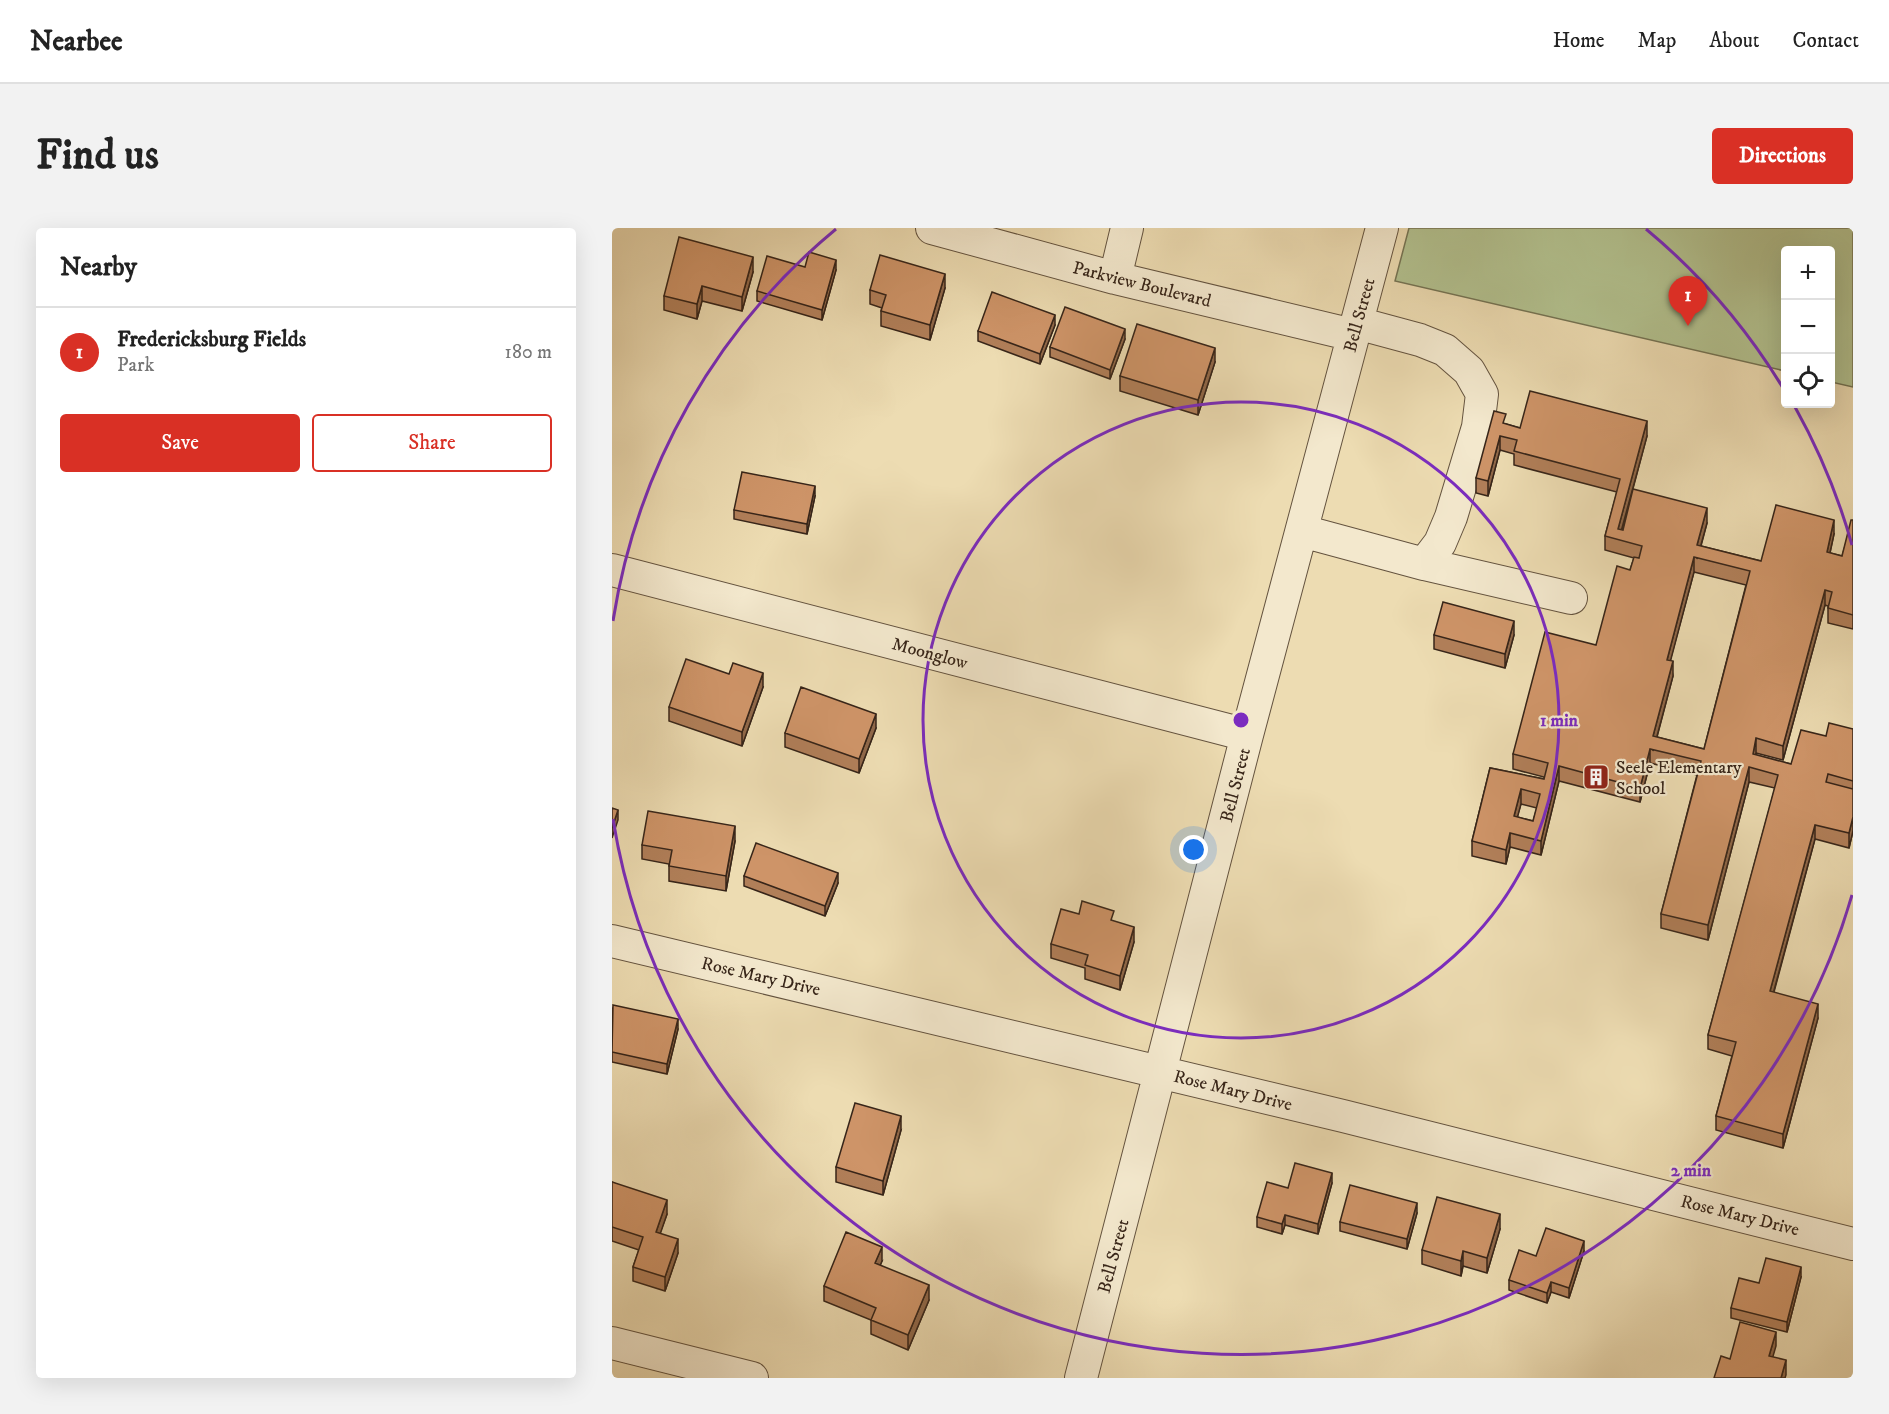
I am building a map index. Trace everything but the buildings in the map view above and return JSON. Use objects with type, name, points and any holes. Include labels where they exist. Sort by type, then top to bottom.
[{"type":"street","name":"Parkview Boulevard","points":[[932,228],[1115,278],[1355,329],[1420,340],[1445,350],[1469,371],[1482,394],[1478,427],[1451,517],[1440,543],[1424,564]]},
{"type":"street","points":[[1115,278],[1127,228]]},
{"type":"street","name":"Bell Street","points":[[1081,1378],[1382,228]]},
{"type":"street","points":[[1302,531],[1424,564],[1571,598]]},
{"type":"street","name":"Moonglow","points":[[612,570],[1248,735]]},
{"type":"street","name":"Rose Mary Drive","points":[[612,941],[1161,1072],[1853,1244]]},
{"type":"street","points":[[612,1343],[752,1378]]},
{"type":"green space","points":[[1409,228],[1853,228],[1853,387],[1835,383],[1835,246],[1781,246],[1781,370],[1395,281]]},
{"type":"place","name":"Fredericksburg Fields","points":[[1688,326]]},
{"type":"place","name":"Seele Elementary School","points":[[1596,777]]}]
